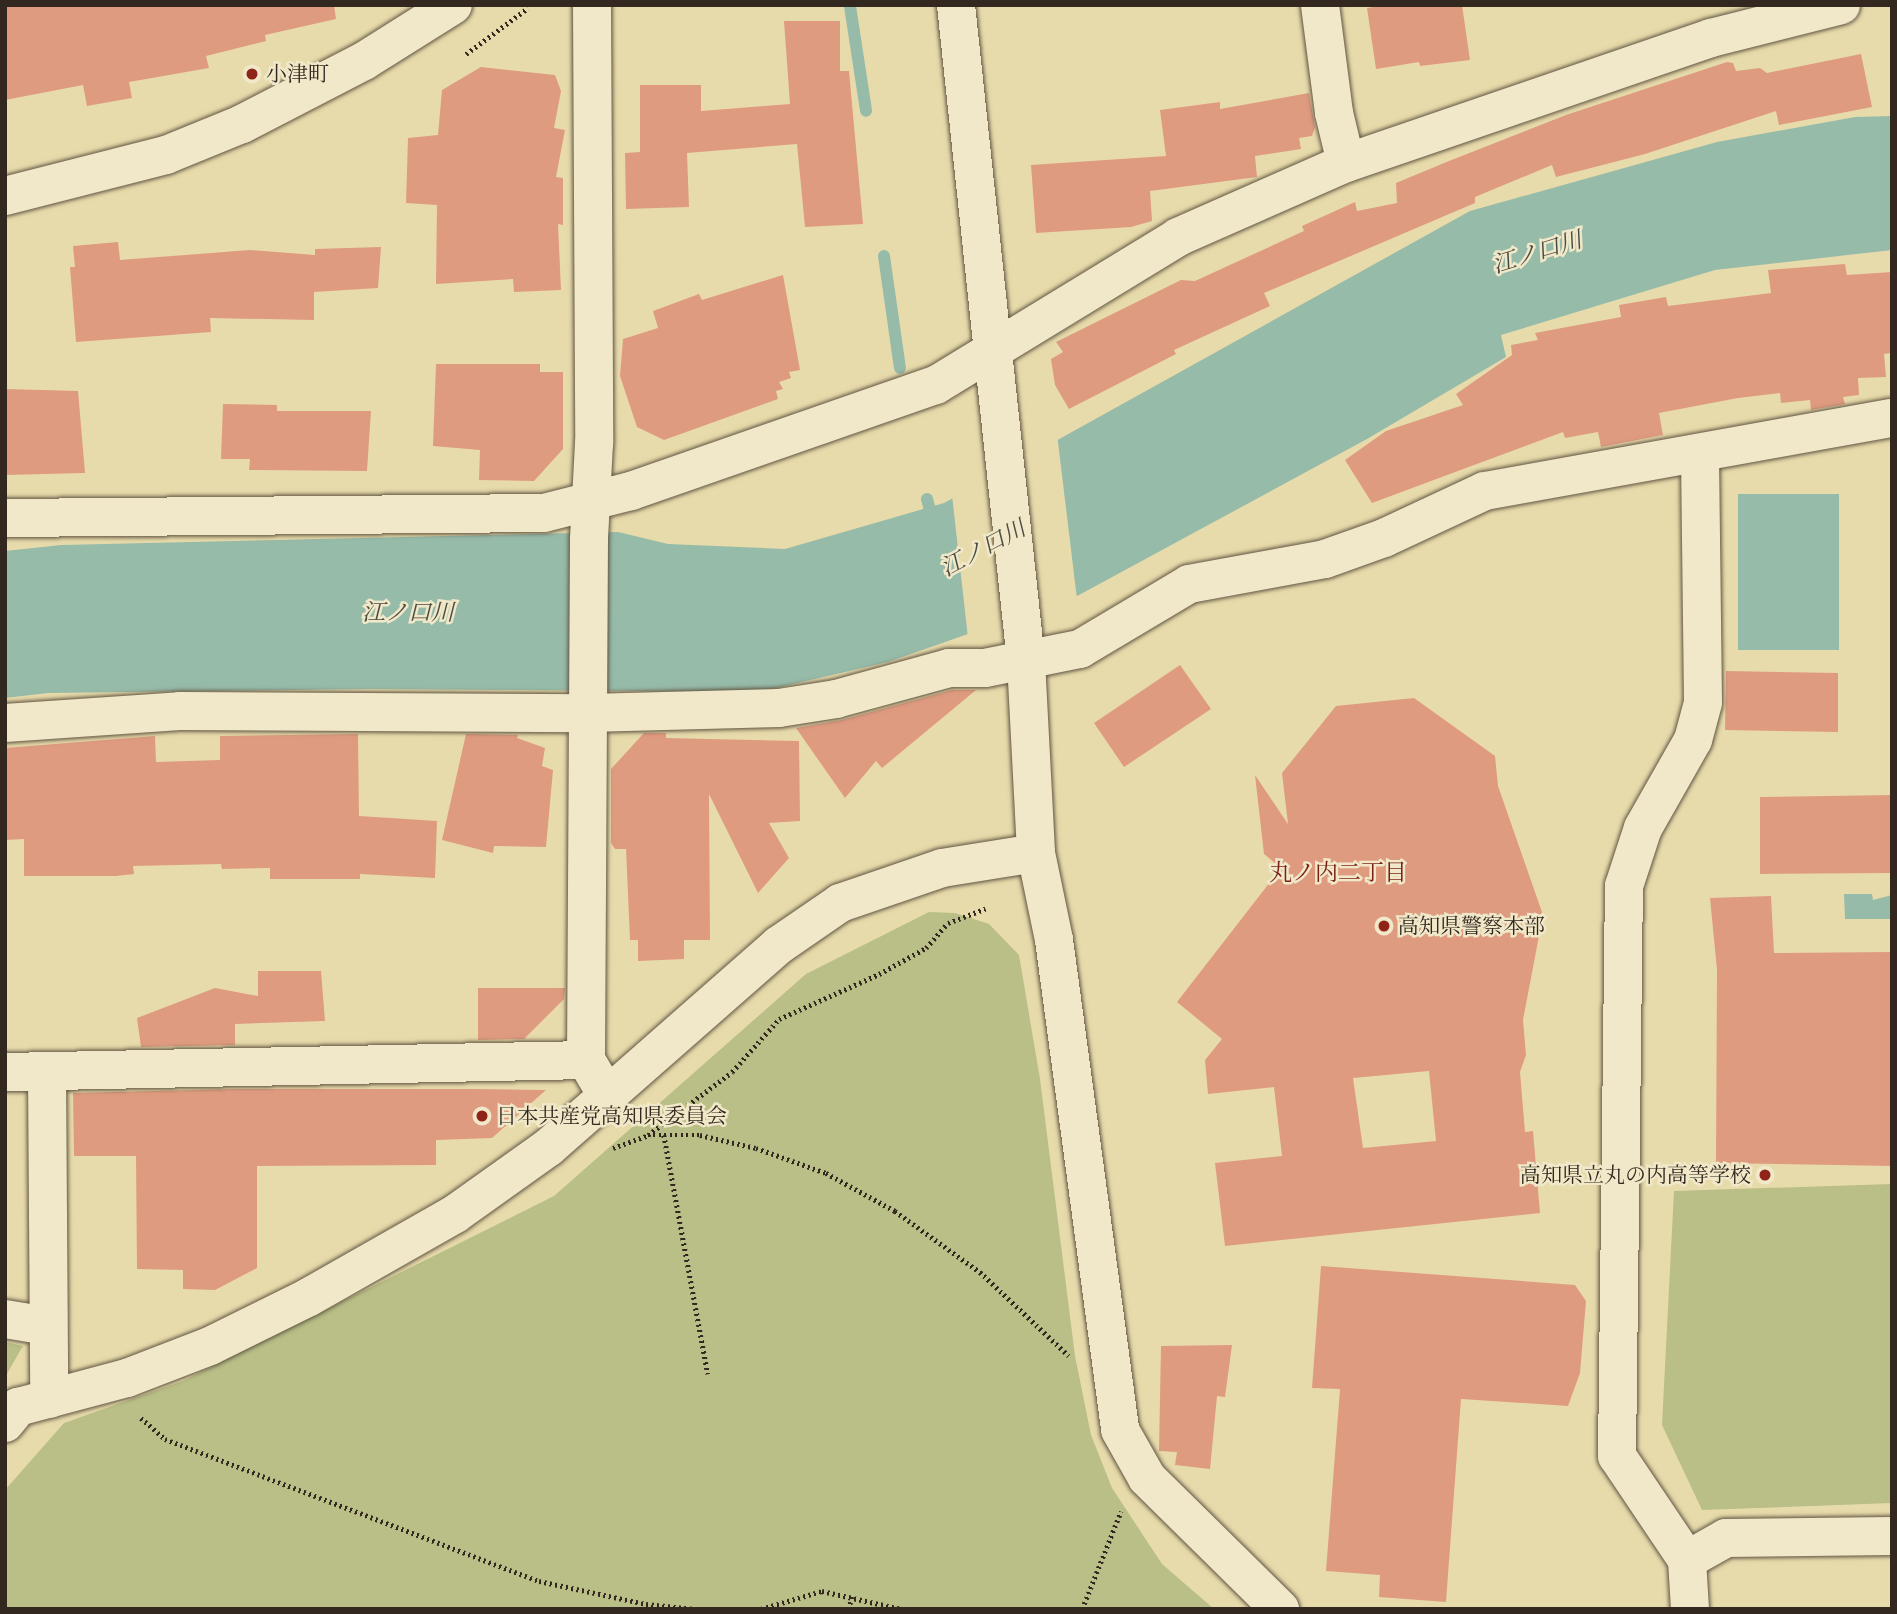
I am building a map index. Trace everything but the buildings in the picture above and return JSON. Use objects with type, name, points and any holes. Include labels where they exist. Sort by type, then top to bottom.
[{"type":"street","points":[[5,196],[166,155],[242,124],[364,61],[453,5]]},
{"type":"street","points":[[592,5],[586,1060],[608,1097]]},
{"type":"street","points":[[956,5],[1025,646],[1036,853],[1054,940],[1120,1430],[1147,1478],[1280,1609]]},
{"type":"street","points":[[1320,5],[1334,113],[1346,163]]},
{"type":"street","points":[[5,519],[544,513],[590,517],[658,483],[936,385],[1178,237],[1346,163],[1709,22],[1841,5]]},
{"type":"street","points":[[5,723],[180,712],[588,705],[779,708],[836,699],[1025,646],[1082,648],[1189,584],[1325,559],[1384,538],[1485,491],[1593,468],[1700,453],[1892,418]]},
{"type":"street","points":[[1690,1609],[1687,1560],[1617,1456],[1624,887],[1643,828],[1693,740],[1703,702],[1700,453]]},
{"type":"street","points":[[5,1423],[18,1407],[103,1385],[210,1346],[309,1297],[455,1214],[541,1153],[779,945],[840,903],[942,868],[1036,853]]},
{"type":"street","points":[[5,1072],[586,1060]]},
{"type":"street","points":[[47,1072],[49,1399]]},
{"type":"street","points":[[5,1319],[47,1326]]},
{"type":"street","points":[[1687,1560],[1726,1538],[1892,1536]]},
{"type":"path","points":[[466,54],[528,8]]},
{"type":"path","points":[[599,1154],[648,1135],[732,1072],[779,1019],[879,974],[926,948],[948,923],[985,909]]},
{"type":"path","points":[[648,1135],[700,1135],[756,1148],[847,1185],[895,1212],[980,1272],[1072,1359]]},
{"type":"path","points":[[664,1135],[708,1374]]},
{"type":"path","points":[[103,1385],[165,1439],[539,1581],[646,1604],[695,1609]]},
{"type":"path","points":[[1082,1609],[1122,1510]]},
{"type":"path","points":[[761,1609],[822,1591],[901,1609]]},
{"type":"path","points":[[848,1609],[852,1597]]},
{"type":"green space","points":[[929,912],[955,913],[989,924],[1019,955],[1040,1079],[1075,1356],[1091,1435],[1112,1488],[1162,1564],[1214,1609],[5,1609],[5,1490],[64,1423],[183,1381],[554,1196],[806,974]]},
{"type":"green space","points":[[1892,1184],[1892,1503],[1702,1510],[1662,1425],[1674,1191]]},
{"type":"green space","points":[[5,1342],[23,1346],[5,1377]]},
{"type":"water","name":"江ノ口川","points":[[1892,116],[1892,250],[1715,270],[1501,335],[1506,357],[1367,439],[1079,595],[888,662],[759,692],[367,689],[48,693],[5,698],[5,551],[61,545],[618,532],[668,544],[785,549],[944,503],[1470,211],[1717,142],[1855,117]]},
{"type":"water","points":[[1738,494],[1839,494],[1839,650],[1738,650]]},
{"type":"water","points":[[1844,894],[1872,894],[1873,900],[1892,895],[1892,919],[1845,919]]},
{"type":"pier","points":[[1057,434],[1077,599],[968,638],[952,495]]},
{"type":"waterway","points":[[850,6],[866,111]]},
{"type":"waterway","points":[[884,256],[900,368]]},
{"type":"waterway","points":[[927,499],[933,522]]},
{"type":"place","name":"小津町","points":[[252,74]]},
{"type":"place","name":"高知県警察本部","points":[[1384,926]]},
{"type":"place","name":"日本共産党高知県委員会","points":[[482,1116]]},
{"type":"place","name":"高知県立丸の内高等学校","points":[[1765,1175]]},
{"type":"district","name":"丸ノ内二丁目","points":[[1338,872]]}]
